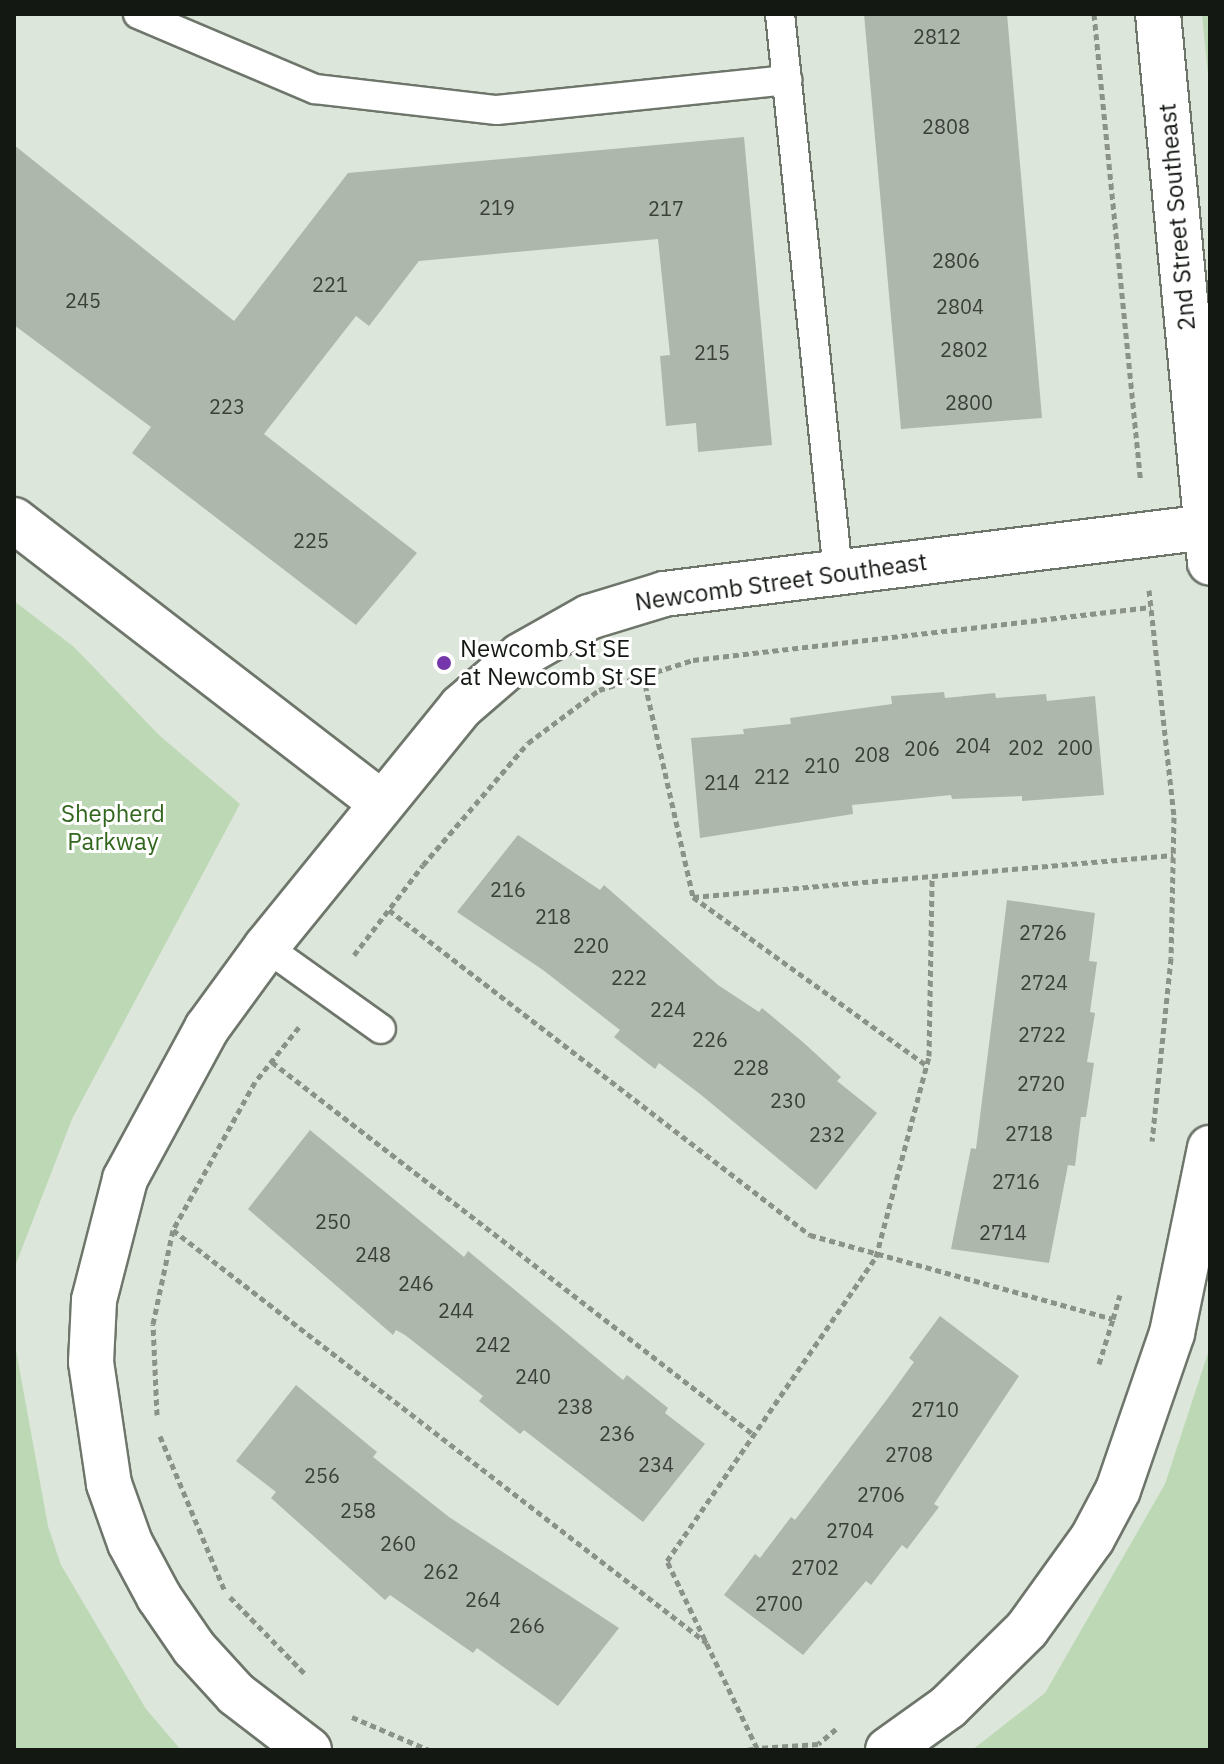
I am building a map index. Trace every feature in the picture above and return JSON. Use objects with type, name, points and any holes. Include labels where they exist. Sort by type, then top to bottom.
[{"type":"street","name":"2nd Street Southeast","points":[[1158,14],[1208,545]]},
{"type":"street","points":[[14,520],[381,803]]},
{"type":"street","name":"Newcomb Street Southeast","points":[[309,1750],[236,1694],[194,1648],[159,1597],[130,1543],[109,1484],[91,1362],[94,1300],[125,1179],[207,1028],[266,947],[470,697],[520,656],[566,628],[664,594],[838,572],[1208,545]]},
{"type":"street","points":[[888,1750],[989,1670],[1060,1586],[1105,1514],[1140,1438],[1172,1333],[1210,1148]]},
{"type":"lane","points":[[138,14],[315,89],[497,110],[787,80]]},
{"type":"lane","points":[[780,14],[838,572]]},
{"type":"lane","points":[[266,947],[381,1029]]},
{"type":"path","points":[[1094,14],[1142,498]]},
{"type":"path","points":[[1149,590],[1173,803],[1171,958],[1151,1147]]},
{"type":"path","points":[[157,1417],[153,1324],[173,1230],[200,1174],[272,1062],[326,990],[528,743],[599,690],[693,660],[1151,607]]},
{"type":"path","points":[[643,675],[693,897],[927,1066]]},
{"type":"path","points":[[693,897],[1173,855]]},
{"type":"path","points":[[757,1748],[667,1561],[876,1257],[927,1066],[932,878]]},
{"type":"path","points":[[389,910],[810,1235],[876,1257],[1113,1319]]},
{"type":"path","points":[[272,1062],[754,1435]]},
{"type":"path","points":[[173,1230],[707,1643]]},
{"type":"path","points":[[1096,1377],[1122,1291]]},
{"type":"path","points":[[158,1433],[226,1593],[312,1681]]},
{"type":"path","points":[[344,1713],[429,1750]]},
{"type":"path","points":[[747,1750],[818,1744],[841,1725]]},
{"type":"green space","points":[[1202,14],[1210,14],[1210,95]]},
{"type":"green space","name":"Shepherd Parkway","points":[[14,601],[74,647],[160,736],[240,804],[72,1119],[14,1269]]},
{"type":"green space","points":[[14,1339],[48,1526],[61,1565],[146,1709],[181,1750],[14,1750]]},
{"type":"green space","points":[[1210,1347],[1210,1750],[972,1750],[1045,1693],[1165,1484]]},
{"type":"building","points":[[864,14],[1007,14],[1042,418],[901,429]]},
{"type":"building","points":[[744,137],[772,445],[698,452],[696,423],[666,426],[660,356],[670,355],[658,239],[419,261],[369,326],[356,316],[264,434],[417,553],[356,625],[132,453],[151,427],[14,325],[14,145],[234,321],[348,173]]},
{"type":"building","points":[[944,692],[945,698],[995,693],[996,698],[1046,694],[1047,701],[1095,696],[1104,795],[1022,801],[1022,796],[952,799],[951,795],[852,805],[853,814],[700,838],[691,738],[744,734],[743,729],[791,724],[790,718],[892,704],[891,696]]},
{"type":"building","points":[[518,835],[600,890],[604,885],[718,985],[759,1012],[762,1008],[804,1043],[841,1077],[837,1081],[877,1113],[816,1190],[700,1094],[659,1063],[655,1069],[614,1037],[620,1030],[543,970],[457,912]]},
{"type":"building","points":[[1007,900],[1095,913],[1089,961],[1097,962],[1090,1012],[1095,1013],[1087,1062],[1094,1063],[1086,1117],[1081,1117],[1075,1166],[1068,1165],[1049,1263],[951,1249],[971,1148],[976,1149]]},
{"type":"building","points":[[310,1130],[464,1257],[468,1251],[623,1380],[627,1375],[668,1408],[665,1413],[705,1444],[643,1522],[524,1430],[520,1434],[479,1401],[483,1396],[405,1335],[396,1330],[393,1335],[248,1209]]},
{"type":"building","points":[[940,1316],[1019,1376],[934,1504],[939,1507],[907,1549],[902,1545],[871,1585],[866,1581],[803,1655],[724,1595],[755,1554],[760,1558],[791,1517],[795,1520],[914,1362],[909,1358]]},
{"type":"building","points":[[296,1385],[377,1452],[373,1457],[449,1517],[619,1628],[558,1706],[477,1648],[473,1653],[390,1595],[385,1600],[271,1498],[276,1492],[236,1461]]},
{"type":"place","name":"Newcomb St SE at Newcomb St SE","points":[[444,663]]}]
